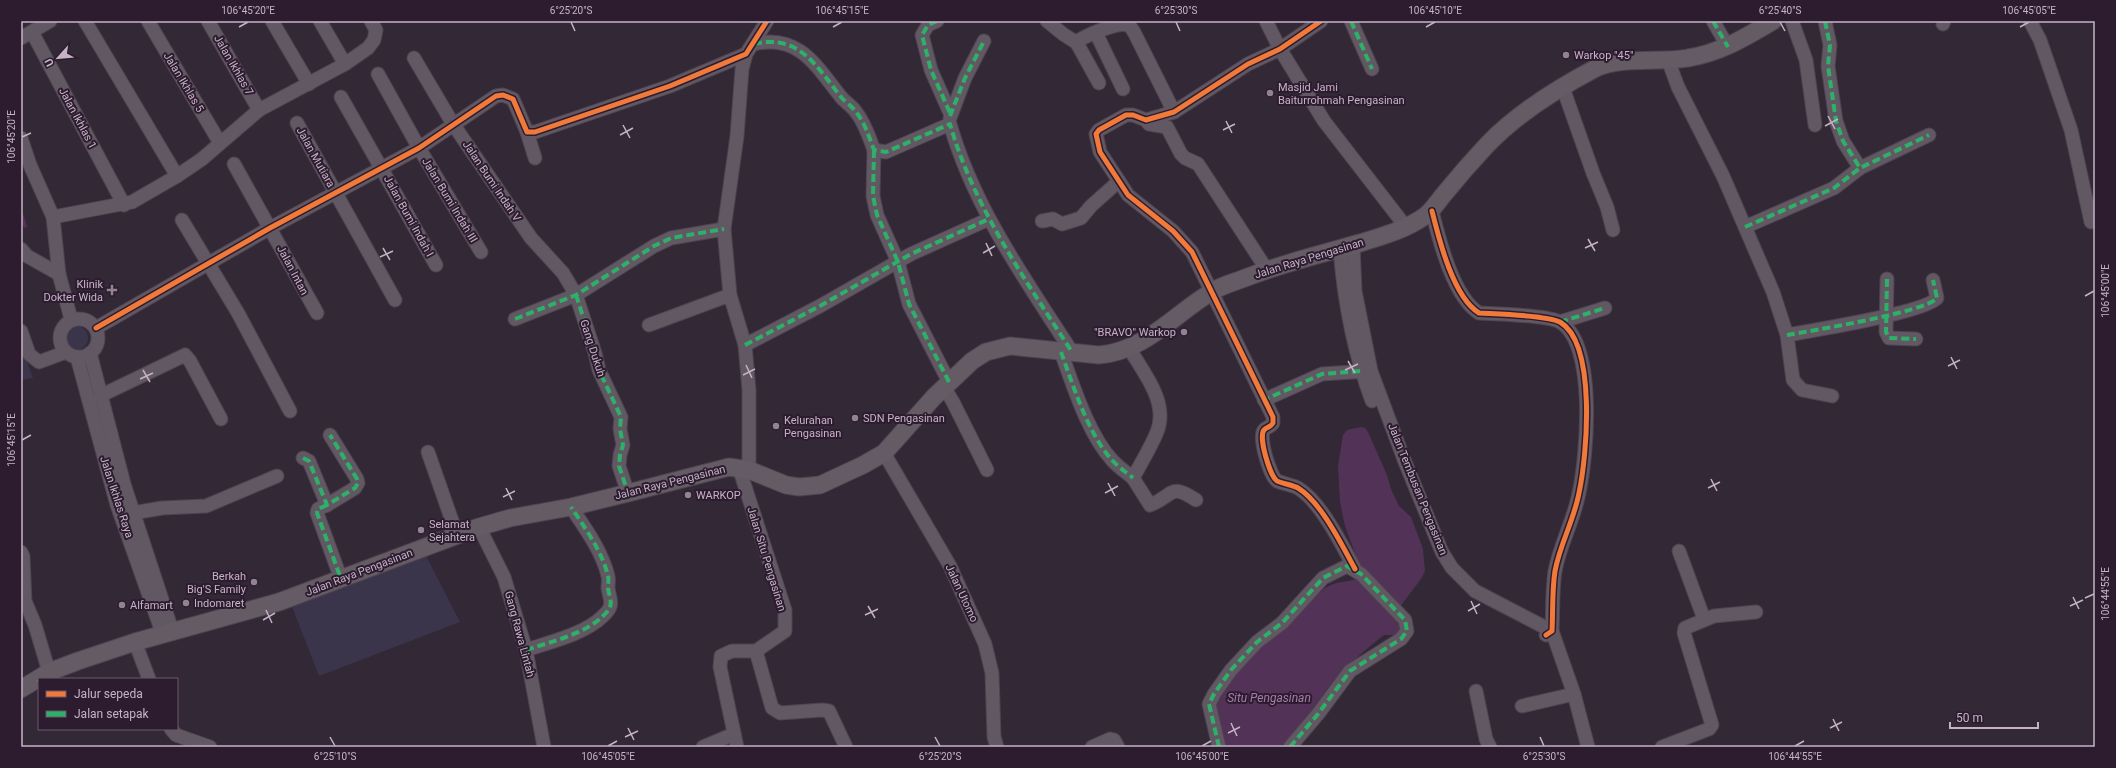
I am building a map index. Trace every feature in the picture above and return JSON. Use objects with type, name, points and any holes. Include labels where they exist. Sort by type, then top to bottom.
[{"type":"main road","name":"Jalan Raya Pengasinan","points":[[42,677],[78,661],[134,642],[168,634],[279,602],[479,527],[515,516],[571,507],[719,468],[744,469],[786,485],[812,487],[828,482],[864,465],[884,453],[946,385],[972,361],[1000,348],[1029,347],[1066,352],[1110,354],[1129,348],[1183,314],[1213,291],[1267,270],[1346,247],[1406,227],[1432,210],[1477,156],[1498,134],[1538,104],[1598,67],[1610,63],[1689,58],[1728,47],[1773,21]]},
{"type":"main road","name":"Jalan Raya Pengasinan","points":[[21,689],[38,679]]},
{"type":"street","points":[[24,34],[50,21]]},
{"type":"street","points":[[85,21],[177,176]]},
{"type":"street","name":"Jalan Ikhlas 5","points":[[148,21],[220,143]]},
{"type":"street","name":"Jalan Ikhlas 7","points":[[208,21],[260,110]]},
{"type":"street","points":[[272,21],[309,84]]},
{"type":"street","points":[[320,21],[345,64]]},
{"type":"street","points":[[744,469],[749,390],[745,345],[730,296],[724,229],[737,136],[742,69],[767,21]]},
{"type":"street","points":[[937,21],[928,25],[922,35],[931,70],[950,118],[955,141],[989,219],[1066,352],[1075,394],[1103,448],[1113,461],[1134,478],[1150,505],[1178,490],[1196,500]]},
{"type":"street","points":[[1047,21],[1063,34],[1078,43],[1099,83]]},
{"type":"street","points":[[1266,21],[1280,49],[1324,121],[1406,227]]},
{"type":"street","points":[[1146,120],[1174,112],[1248,64],[1280,49],[1321,21]]},
{"type":"street","points":[[1351,21],[1372,69]]},
{"type":"street","points":[[1713,21],[1728,47]]},
{"type":"street","points":[[1792,21],[1806,60],[1815,125]]},
{"type":"street","points":[[1825,21],[1830,45],[1828,66],[1836,121],[1843,141],[1860,168]]},
{"type":"street","points":[[2030,21],[2040,40],[2071,130],[2091,222]]},
{"type":"street","points":[[1078,43],[1079,40],[1096,33],[1127,24],[1131,26],[1174,112]]},
{"type":"street","points":[[53,217],[124,205],[132,202],[177,176],[197,163],[260,110],[345,64],[368,48],[374,40],[374,25]]},
{"type":"street","points":[[1096,33],[1124,89]]},
{"type":"street","name":"Jalan Ikhlas 1","points":[[24,34],[124,205]]},
{"type":"street","points":[[874,150],[886,152],[950,118],[965,78],[984,40]]},
{"type":"street","points":[[527,132],[534,132],[670,86],[766,41],[798,49],[818,66],[842,98],[856,111],[865,126],[874,150],[873,196],[877,215],[898,262],[909,304],[987,470]]},
{"type":"street","name":"Jalan Bumi Indah V","points":[[414,58],[453,124],[531,238]]},
{"type":"street","points":[[1668,60],[1678,87],[1723,176],[1773,292],[1787,335],[1791,372],[1797,385],[1802,390],[1811,394],[1832,396]]},
{"type":"street","name":"Jalan Bumi Indah III","points":[[378,74],[419,148],[481,252]]},
{"type":"street","points":[[1563,88],[1593,173],[1607,207],[1613,230]]},
{"type":"street","points":[[96,328],[270,228],[419,148],[477,107],[503,95],[513,99],[527,132],[535,158]]},
{"type":"street","name":"Jalan Bumi Indah I","points":[[341,97],[382,167],[436,265]]},
{"type":"street","points":[[1267,270],[1198,164],[1185,158],[1167,127],[1149,124],[1146,120],[1133,115],[1126,115],[1100,130],[1096,134],[1100,152],[1128,195],[1136,204],[1173,231],[1192,252],[1213,291],[1273,417],[1273,423],[1264,430],[1262,436],[1269,469],[1274,479],[1287,485],[1297,487],[1314,502],[1335,532],[1358,572],[1406,620],[1408,626],[1405,634],[1350,671],[1318,714],[1290,747]]},
{"type":"street","name":"Jalan Mutiara","points":[[297,123],[395,300]]},
{"type":"street","points":[[1745,227],[1834,188],[1860,168],[1929,135]]},
{"type":"street","points":[[21,138],[30,165],[53,217],[59,274],[71,319],[80,318],[89,321],[96,328],[98,337],[96,346],[90,353],[71,354],[39,362],[29,354],[21,332]]},
{"type":"street","name":"Jalan Intan","points":[[234,164],[317,313]]},
{"type":"street","points":[[1042,221],[1052,219],[1062,224],[1081,218],[1090,206],[1118,181]]},
{"type":"street","points":[[1432,210],[1454,281],[1459,292],[1470,308],[1479,313],[1540,318],[1560,322],[1605,308]]},
{"type":"street","points":[[745,345],[820,306],[911,254],[989,219]]},
{"type":"street","points":[[182,220],[238,312],[290,411]]},
{"type":"street","points":[[516,319],[576,295],[654,246],[671,238],[724,229]]},
{"type":"street","name":"Gang Dukuh","points":[[531,238],[562,273],[576,295],[599,370],[621,417],[620,429],[623,445],[619,466],[628,493]]},
{"type":"street","name":"Jalan Tembusan Pengasinan","points":[[1346,247],[1344,291],[1366,371],[1399,469],[1443,560],[1473,598],[1549,633]]},
{"type":"street","points":[[21,249],[27,256],[59,274]]},
{"type":"street","points":[[1886,280],[1884,316],[1886,332],[1889,338],[1916,339]]},
{"type":"street","points":[[1787,335],[1884,316],[1934,301],[1936,298],[1933,280]]},
{"type":"street","points":[[649,325],[730,296]]},
{"type":"street","name":"Jalan Ikhlas Raya","points":[[71,319],[65,323],[59,336],[60,344],[71,354],[118,505],[168,634]]},
{"type":"street","points":[[1560,322],[1577,343],[1582,358],[1585,377],[1586,414],[1584,456],[1579,493],[1567,534],[1559,554],[1555,573],[1549,633],[1552,646],[1588,747]]},
{"type":"street","points":[[1129,348],[1155,392],[1160,411],[1157,432],[1134,478]]},
{"type":"street","points":[[90,353],[124,484],[168,634]]},
{"type":"street","points":[[100,396],[184,355],[190,361],[221,419]]},
{"type":"street","points":[[1264,400],[1322,374],[1366,371]]},
{"type":"street","points":[[330,434],[358,483],[355,488],[318,509],[317,513],[341,579]]},
{"type":"street","points":[[428,452],[458,535]]},
{"type":"street","name":"Jalan Utomo","points":[[884,453],[950,566],[985,644],[992,673],[994,737],[997,747]]},
{"type":"street","points":[[303,458],[309,461],[327,505]]},
{"type":"street","name":"Jalan Situ Pengasinan","points":[[744,469],[784,610],[785,631],[756,651]]},
{"type":"street","points":[[133,513],[162,508],[206,506],[277,476]]},
{"type":"street","points":[[526,650],[570,635],[602,617],[610,608],[612,598],[608,587],[608,575],[587,530],[571,507]]},
{"type":"street","name":"Gang Rawa Lintah","points":[[479,527],[504,577],[526,650],[544,747]]},
{"type":"street","points":[[1679,551],[1704,619]]},
{"type":"street","points":[[21,552],[23,556],[25,601],[35,625],[42,677]]},
{"type":"street","points":[[1218,747],[1209,704],[1214,694],[1231,670],[1257,642],[1282,623],[1323,578],[1346,566],[1358,572]]},
{"type":"street","points":[[1662,747],[1709,729],[1712,725],[1684,630],[1687,626],[1704,619],[1729,613],[1756,612]]},
{"type":"street","points":[[134,642],[149,678]]},
{"type":"street","points":[[737,747],[720,667],[721,656],[732,651],[756,651],[772,708],[780,713],[822,710],[829,711],[846,747]]},
{"type":"street","points":[[1476,691],[1486,739],[1490,747]]},
{"type":"street","points":[[1522,706],[1570,695]]},
{"type":"street","points":[[1570,695],[1581,747]]},
{"type":"street","points":[[172,730],[176,734],[210,747]]},
{"type":"street","points":[[703,747],[734,734]]},
{"type":"street","points":[[1092,747],[1110,738],[1114,740],[1118,747]]},
{"type":"shaded area","points":[[76,326],[85,329],[88,338],[85,347],[76,350],[67,347],[64,338],[67,329]]},
{"type":"shaded area","points":[[21,344],[33,378],[21,380]]},
{"type":"shaded area","points":[[422,548],[460,622],[319,676],[289,599]]},
{"type":"water","name":"Situ Pengasinan","points":[[1361,427],[1365,428],[1368,432],[1387,475],[1391,489],[1399,506],[1411,517],[1423,549],[1425,571],[1421,579],[1393,616],[1402,630],[1399,635],[1384,635],[1363,652],[1334,680],[1284,747],[1223,747],[1216,710],[1223,691],[1233,676],[1264,643],[1325,588],[1335,583],[1354,580],[1363,575],[1345,526],[1340,502],[1338,466],[1343,435],[1347,430]]},
{"type":"waterway","points":[[21,213],[25,226]]},
{"type":"marked path","points":[[937,21],[928,25],[922,35],[931,70],[950,113]]},
{"type":"marked path","points":[[1351,21],[1372,69]]},
{"type":"marked path","points":[[1713,21],[1728,47]]},
{"type":"marked path","points":[[1825,21],[1830,45],[1828,66],[1836,121],[1843,141],[1860,168]]},
{"type":"marked path","points":[[950,116],[965,78],[984,41]]},
{"type":"marked path","points":[[754,44],[770,42],[783,43],[795,48],[805,55],[815,64],[841,97],[859,116],[874,150],[886,152],[950,124],[960,155],[987,214],[1019,270],[1072,352]]},
{"type":"marked path","points":[[1745,227],[1834,188],[1860,168],[1929,135]]},
{"type":"marked path","points":[[874,150],[873,196],[877,215],[898,262],[909,304],[949,382]]},
{"type":"marked path","points":[[745,345],[820,306],[911,254],[989,219]]},
{"type":"marked path","points":[[515,319],[576,295],[654,246],[671,238],[724,229]]},
{"type":"marked path","points":[[1887,279],[1886,332],[1889,338],[1916,339]]},
{"type":"marked path","points":[[1787,335],[1891,315],[1928,303],[1937,298],[1933,280]]},
{"type":"marked path","points":[[576,295],[599,370],[621,417],[620,429],[623,445],[619,466],[628,493]]},
{"type":"marked path","points":[[1560,322],[1605,308]]},
{"type":"marked path","points":[[1061,352],[1088,423],[1103,449],[1119,467],[1133,478]]},
{"type":"marked path","points":[[1265,402],[1264,400],[1322,374],[1361,371]]},
{"type":"marked path","points":[[303,458],[309,461],[327,505],[355,488],[358,483],[357,479],[330,435]]},
{"type":"marked path","points":[[327,505],[318,509],[317,513],[341,579]]},
{"type":"marked path","points":[[526,650],[567,637],[587,628],[607,612],[611,603],[608,578],[602,558],[571,507]]},
{"type":"marked path","points":[[1219,747],[1209,704],[1214,694],[1231,670],[1257,642],[1282,623],[1323,578],[1347,566],[1361,574],[1405,620],[1407,631],[1401,639],[1350,671],[1318,714],[1290,747]]},
{"type":"cycle path","points":[[96,328],[270,228],[419,148],[496,96],[503,95],[513,99],[527,132],[535,132],[670,86],[746,54],[767,21]]},
{"type":"cycle path","points":[[1321,21],[1280,49],[1248,64],[1174,112],[1146,120],[1133,115],[1126,115],[1099,130],[1096,134],[1100,152],[1128,195],[1173,231],[1192,252],[1273,417],[1273,423],[1264,430],[1263,440],[1268,465],[1274,478],[1277,481],[1298,488],[1315,503],[1323,513],[1355,569]]},
{"type":"cycle path","points":[[1432,211],[1448,266],[1462,294],[1470,305],[1479,313],[1533,316],[1560,322],[1572,334],[1580,353],[1586,402],[1585,454],[1577,503],[1563,542],[1555,571],[1553,586],[1552,631],[1546,635]]},
{"type":"place","name":"Warkop \"45\"","points":[[1566,55]]},
{"type":"place","name":"Masjid Jami Baiturrohmah Pengasinan","points":[[1270,93]]},
{"type":"place","name":"Klinik Dokter Wida","points":[[112,290]]},
{"type":"place","name":"\"BRAVO\" Warkop","points":[[1184,332]]},
{"type":"place","name":"SDN Pengasinan","points":[[855,418]]},
{"type":"place","name":"Kelurahan Pengasinan","points":[[776,426]]},
{"type":"place","name":"WARKOP","points":[[688,495]]},
{"type":"place","name":"Selamat Sejahtera","points":[[421,530]]},
{"type":"place","name":"Berkah Big'S Family","points":[[254,582]]},
{"type":"place","name":"Indomaret","points":[[186,603]]},
{"type":"place","name":"Alfamart","points":[[122,605]]}]
